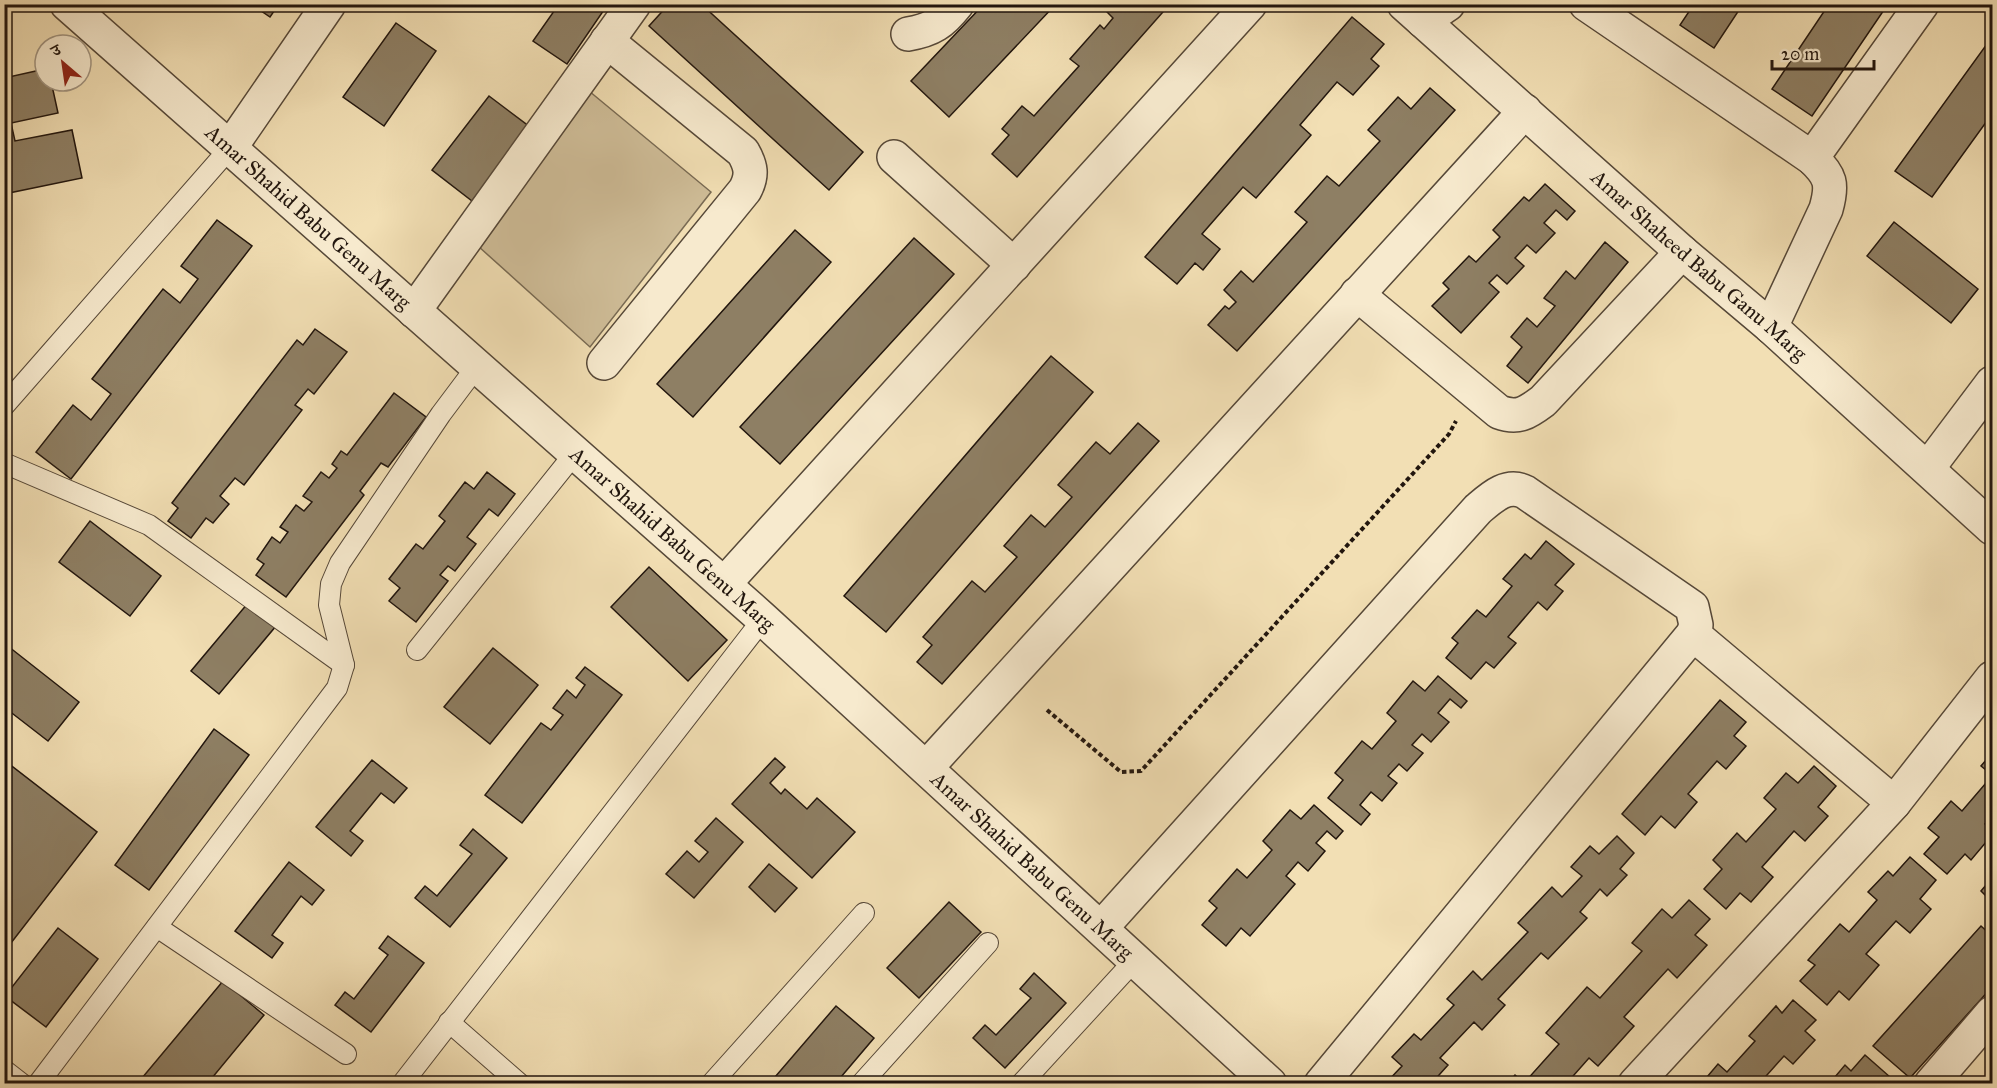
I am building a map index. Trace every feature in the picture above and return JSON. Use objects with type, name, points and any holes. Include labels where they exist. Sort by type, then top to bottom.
[{"type":"street","name":"Amar Shahid Babu Genu Marg","points":[[67,4],[724,584],[1270,1083]]},
{"type":"street","points":[[230,148],[329,4]]},
{"type":"street","points":[[414,310],[634,4]]},
{"type":"street","points":[[908,34],[930,30],[944,20],[957,4]]},
{"type":"street","points":[[724,584],[1250,4]]},
{"type":"street","points":[[1812,158],[1922,4]]},
{"type":"street","points":[[1595,7],[1812,158],[1826,171],[1832,190],[1826,209],[1772,327]]},
{"type":"street","name":"Amar Shaheed Babu Ganu Marg","points":[[1425,10],[1525,111],[1682,252],[1772,327],[1992,528]]},
{"type":"street","points":[[604,363],[745,190],[751,179],[750,165],[743,152],[607,41]]},
{"type":"street","points":[[926,768],[1525,111]]},
{"type":"street","points":[[894,157],[1014,265]]},
{"type":"street","points":[[1357,294],[1498,412],[1511,417],[1525,414],[1543,401],[1682,252]]},
{"type":"street","points":[[1928,468],[1992,383]]},
{"type":"street","points":[[1101,928],[1478,509],[1505,490],[1518,489],[1525,492],[1692,607],[1696,625],[1693,634],[1321,1083]]},
{"type":"street","points":[[1693,634],[1894,802]]},
{"type":"street","points":[[1635,1083],[1894,802],[1992,678]]},
{"type":"street","points":[[1931,1083],[1992,1013]]},
{"type":"lane","points":[[4,406],[230,148]]},
{"type":"lane","points":[[38,1083],[337,688],[344,665],[329,605],[331,584],[340,563],[441,414],[477,366]]},
{"type":"lane","points":[[417,650],[574,453]]},
{"type":"lane","points":[[4,463],[149,525],[344,665]]},
{"type":"lane","points":[[402,1083],[763,619]]},
{"type":"lane","points":[[711,1083],[864,913]]},
{"type":"lane","points":[[157,927],[346,1054]]},
{"type":"lane","points":[[861,1083],[988,943]]},
{"type":"lane","points":[[1021,1083],[1134,961]]},
{"type":"lane","points":[[449,1022],[520,1083]]},
{"type":"lane","points":[[4,1070],[22,1083]]},
{"type":"path","points":[[1047,710],[1121,772],[1141,771],[1449,434],[1458,416]]},
{"type":"shaded area","points":[[589,91],[711,192],[590,347],[478,246]]},
{"type":"building","points":[[251,4],[279,4],[270,17]]},
{"type":"building","points":[[559,4],[608,4],[567,64],[533,41]]},
{"type":"building","points":[[669,4],[701,4],[863,152],[829,190],[649,26]]},
{"type":"building","points":[[984,4],[1056,4],[949,117],[911,81]]},
{"type":"building","points":[[1112,4],[1170,4],[1017,177],[992,154],[1009,135],[1002,129],[1022,106],[1034,116],[1079,66],[1070,59],[1100,25],[1104,29],[1113,18],[1106,11]]},
{"type":"building","points":[[1694,4],[1743,4],[1714,48],[1680,25]]},
{"type":"building","points":[[1829,4],[1888,4],[1812,116],[1772,89]]},
{"type":"building","points":[[1352,17],[1384,44],[1371,59],[1379,66],[1353,95],[1337,82],[1300,125],[1311,135],[1256,198],[1243,187],[1202,234],[1220,249],[1203,270],[1195,263],[1177,284],[1145,257]]},
{"type":"building","points":[[396,23],[436,51],[384,126],[343,97]]},
{"type":"building","points":[[1992,37],[1992,114],[1932,197],[1895,171]]},
{"type":"building","points":[[33,72],[33,93],[54,93],[58,113],[11,123],[15,141],[72,130],[82,178],[4,194],[4,78]]},
{"type":"building","points":[[1430,88],[1455,110],[1237,351],[1208,325],[1225,306],[1229,309],[1236,302],[1224,290],[1241,271],[1253,282],[1307,222],[1295,212],[1327,176],[1339,186],[1380,141],[1368,130],[1398,97],[1411,109]]},
{"type":"building","points":[[489,96],[530,127],[472,201],[432,170]]},
{"type":"building","points":[[1545,184],[1575,211],[1567,220],[1556,210],[1544,223],[1555,233],[1536,253],[1527,245],[1515,258],[1524,266],[1507,284],[1497,275],[1489,283],[1499,292],[1461,333],[1432,306],[1449,289],[1443,283],[1469,256],[1476,262],[1500,237],[1493,230],[1524,197],[1529,201]]},
{"type":"building","points":[[217,220],[252,246],[71,479],[36,452],[73,405],[91,420],[111,394],[92,379],[163,289],[180,303],[198,279],[181,266]]},
{"type":"building","points":[[1894,222],[1978,289],[1951,323],[1867,256]]},
{"type":"building","points":[[795,230],[831,262],[693,417],[657,384]]},
{"type":"building","points":[[914,238],[954,274],[780,464],[740,427]]},
{"type":"building","points":[[1605,242],[1628,262],[1528,383],[1507,366],[1522,347],[1511,337],[1527,318],[1537,327],[1555,306],[1544,298],[1566,271],[1575,279]]},
{"type":"building","points":[[315,329],[347,352],[314,394],[308,389],[295,405],[302,410],[244,485],[235,478],[220,496],[229,504],[213,523],[206,518],[191,538],[168,521],[178,508],[172,503],[297,340],[303,345]]},
{"type":"building","points":[[1051,356],[1093,392],[886,632],[844,596]]},
{"type":"building","points":[[394,393],[426,417],[388,467],[381,463],[360,491],[364,495],[286,597],[256,575],[264,564],[257,559],[272,537],[280,543],[288,532],[280,527],[296,505],[304,511],[312,502],[303,496],[321,472],[329,478],[337,468],[332,464],[341,451],[347,455]]},
{"type":"building","points":[[1138,423],[1159,441],[942,684],[917,662],[932,645],[923,637],[972,581],[985,592],[1017,557],[1004,546],[1031,515],[1045,527],[1072,497],[1058,485],[1096,442],[1110,454]]},
{"type":"building","points":[[487,472],[515,494],[498,516],[489,509],[467,537],[476,544],[455,571],[448,566],[440,575],[448,581],[416,622],[389,601],[400,588],[389,579],[416,544],[423,549],[445,521],[439,516],[465,482],[474,489]]},
{"type":"building","points":[[90,521],[161,576],[130,616],[59,562]]},
{"type":"building","points":[[1546,541],[1574,564],[1555,585],[1563,591],[1547,610],[1538,602],[1508,637],[1516,643],[1494,668],[1486,662],[1471,679],[1446,658],[1458,643],[1452,638],[1477,610],[1486,617],[1512,586],[1503,579],[1525,554],[1531,559]]},
{"type":"building","points":[[649,567],[727,640],[688,681],[611,607]]},
{"type":"building","points":[[248,603],[276,626],[219,694],[191,671]]},
{"type":"building","points":[[4,643],[79,702],[48,741],[4,707]]},
{"type":"building","points":[[493,648],[538,685],[490,744],[444,707]]},
{"type":"building","points":[[585,667],[622,695],[522,823],[485,795],[541,723],[551,730],[563,715],[553,708],[567,690],[576,698],[585,685],[576,678]]},
{"type":"building","points":[[1438,676],[1467,701],[1461,708],[1450,699],[1438,713],[1449,722],[1431,742],[1422,734],[1412,745],[1423,753],[1407,771],[1399,764],[1388,776],[1397,783],[1382,801],[1371,792],[1360,805],[1370,814],[1361,825],[1328,798],[1343,780],[1335,773],[1362,741],[1372,749],[1396,721],[1387,713],[1413,681],[1425,691]]},
{"type":"building","points":[[1720,700],[1746,722],[1734,736],[1746,746],[1726,769],[1717,761],[1688,794],[1697,802],[1675,828],[1661,816],[1645,835],[1622,814]]},
{"type":"building","points":[[214,729],[249,755],[149,890],[115,865]]},
{"type":"building","points":[[1992,753],[1992,775],[1981,766]]},
{"type":"building","points":[[775,758],[785,767],[770,783],[781,794],[785,789],[807,809],[817,798],[855,832],[812,878],[732,804]]},
{"type":"building","points":[[4,760],[97,832],[4,952]]},
{"type":"building","points":[[372,760],[407,788],[394,803],[381,793],[350,831],[363,841],[351,856],[316,827]]},
{"type":"building","points":[[1814,766],[1836,786],[1818,807],[1828,816],[1805,841],[1794,831],[1762,867],[1773,877],[1751,902],[1740,893],[1726,909],[1704,889],[1722,869],[1713,860],[1737,833],[1746,842],[1776,809],[1764,798],[1786,773],[1798,783]]},
{"type":"building","points":[[1992,776],[1992,815],[1985,824],[1992,830],[1992,835],[1971,860],[1965,854],[1947,874],[1924,854],[1939,837],[1928,828],[1951,801],[1962,811]]},
{"type":"building","points":[[1314,805],[1343,831],[1336,839],[1327,831],[1316,843],[1325,851],[1308,871],[1298,862],[1286,876],[1295,884],[1250,936],[1241,928],[1226,946],[1202,925],[1217,908],[1209,901],[1237,869],[1247,878],[1272,850],[1263,841],[1290,810],[1301,819]]},
{"type":"building","points":[[716,818],[743,842],[694,898],[666,874],[687,851],[699,862],[708,852],[695,841]]},
{"type":"building","points":[[473,829],[507,858],[450,927],[415,898],[425,886],[437,896],[472,854],[460,845]]},
{"type":"building","points":[[1617,836],[1634,853],[1620,869],[1627,875],[1607,896],[1600,889],[1580,912],[1587,918],[1548,959],[1541,953],[1498,999],[1505,1005],[1482,1030],[1474,1022],[1440,1058],[1448,1065],[1431,1084],[1418,1081],[1416,1084],[1385,1084],[1402,1066],[1392,1057],[1414,1034],[1421,1040],[1454,1005],[1447,999],[1473,971],[1482,980],[1528,932],[1518,923],[1552,887],[1562,897],[1582,876],[1571,867],[1590,846],[1599,854]]},
{"type":"building","points":[[1910,857],[1936,880],[1920,899],[1931,909],[1910,933],[1896,921],[1866,954],[1879,965],[1849,1000],[1839,991],[1827,1005],[1800,981],[1815,965],[1808,960],[1840,924],[1849,932],[1877,900],[1868,892],[1888,871],[1893,876]]},
{"type":"building","points":[[289,862],[324,890],[312,905],[301,896],[272,935],[283,943],[272,958],[235,931]]},
{"type":"building","points":[[769,864],[797,888],[775,912],[749,887]]},
{"type":"building","points":[[1992,878],[1992,902],[1981,891]]},
{"type":"building","points":[[1689,900],[1710,919],[1695,935],[1707,945],[1677,978],[1668,969],[1624,1017],[1634,1026],[1598,1066],[1589,1058],[1566,1084],[1507,1084],[1515,1075],[1524,1083],[1559,1044],[1546,1033],[1587,987],[1600,998],[1642,951],[1632,943],[1662,909],[1672,918]]},
{"type":"building","points":[[949,902],[981,932],[919,998],[887,968]]},
{"type":"building","points":[[1981,926],[1992,936],[1992,987],[1910,1078],[1873,1046]]},
{"type":"building","points":[[58,928],[98,959],[46,1027],[5,996]]},
{"type":"building","points":[[388,936],[424,963],[371,1032],[335,1005],[345,992],[354,999],[388,955],[379,948]]},
{"type":"building","points":[[1034,973],[1066,1003],[1005,1068],[973,1038],[985,1025],[996,1035],[1031,998],[1020,989]]},
{"type":"building","points":[[223,981],[264,1015],[207,1084],[137,1084]]},
{"type":"building","points":[[1793,1000],[1816,1020],[1805,1031],[1815,1040],[1793,1064],[1784,1056],[1759,1084],[1701,1084],[1718,1064],[1727,1072],[1755,1041],[1749,1036],[1776,1006],[1782,1013]]},
{"type":"building","points":[[836,1006],[874,1038],[835,1084],[769,1084]]},
{"type":"building","points":[[1865,1055],[1890,1077],[1884,1084],[1829,1084],[1845,1065],[1851,1071]]}]
